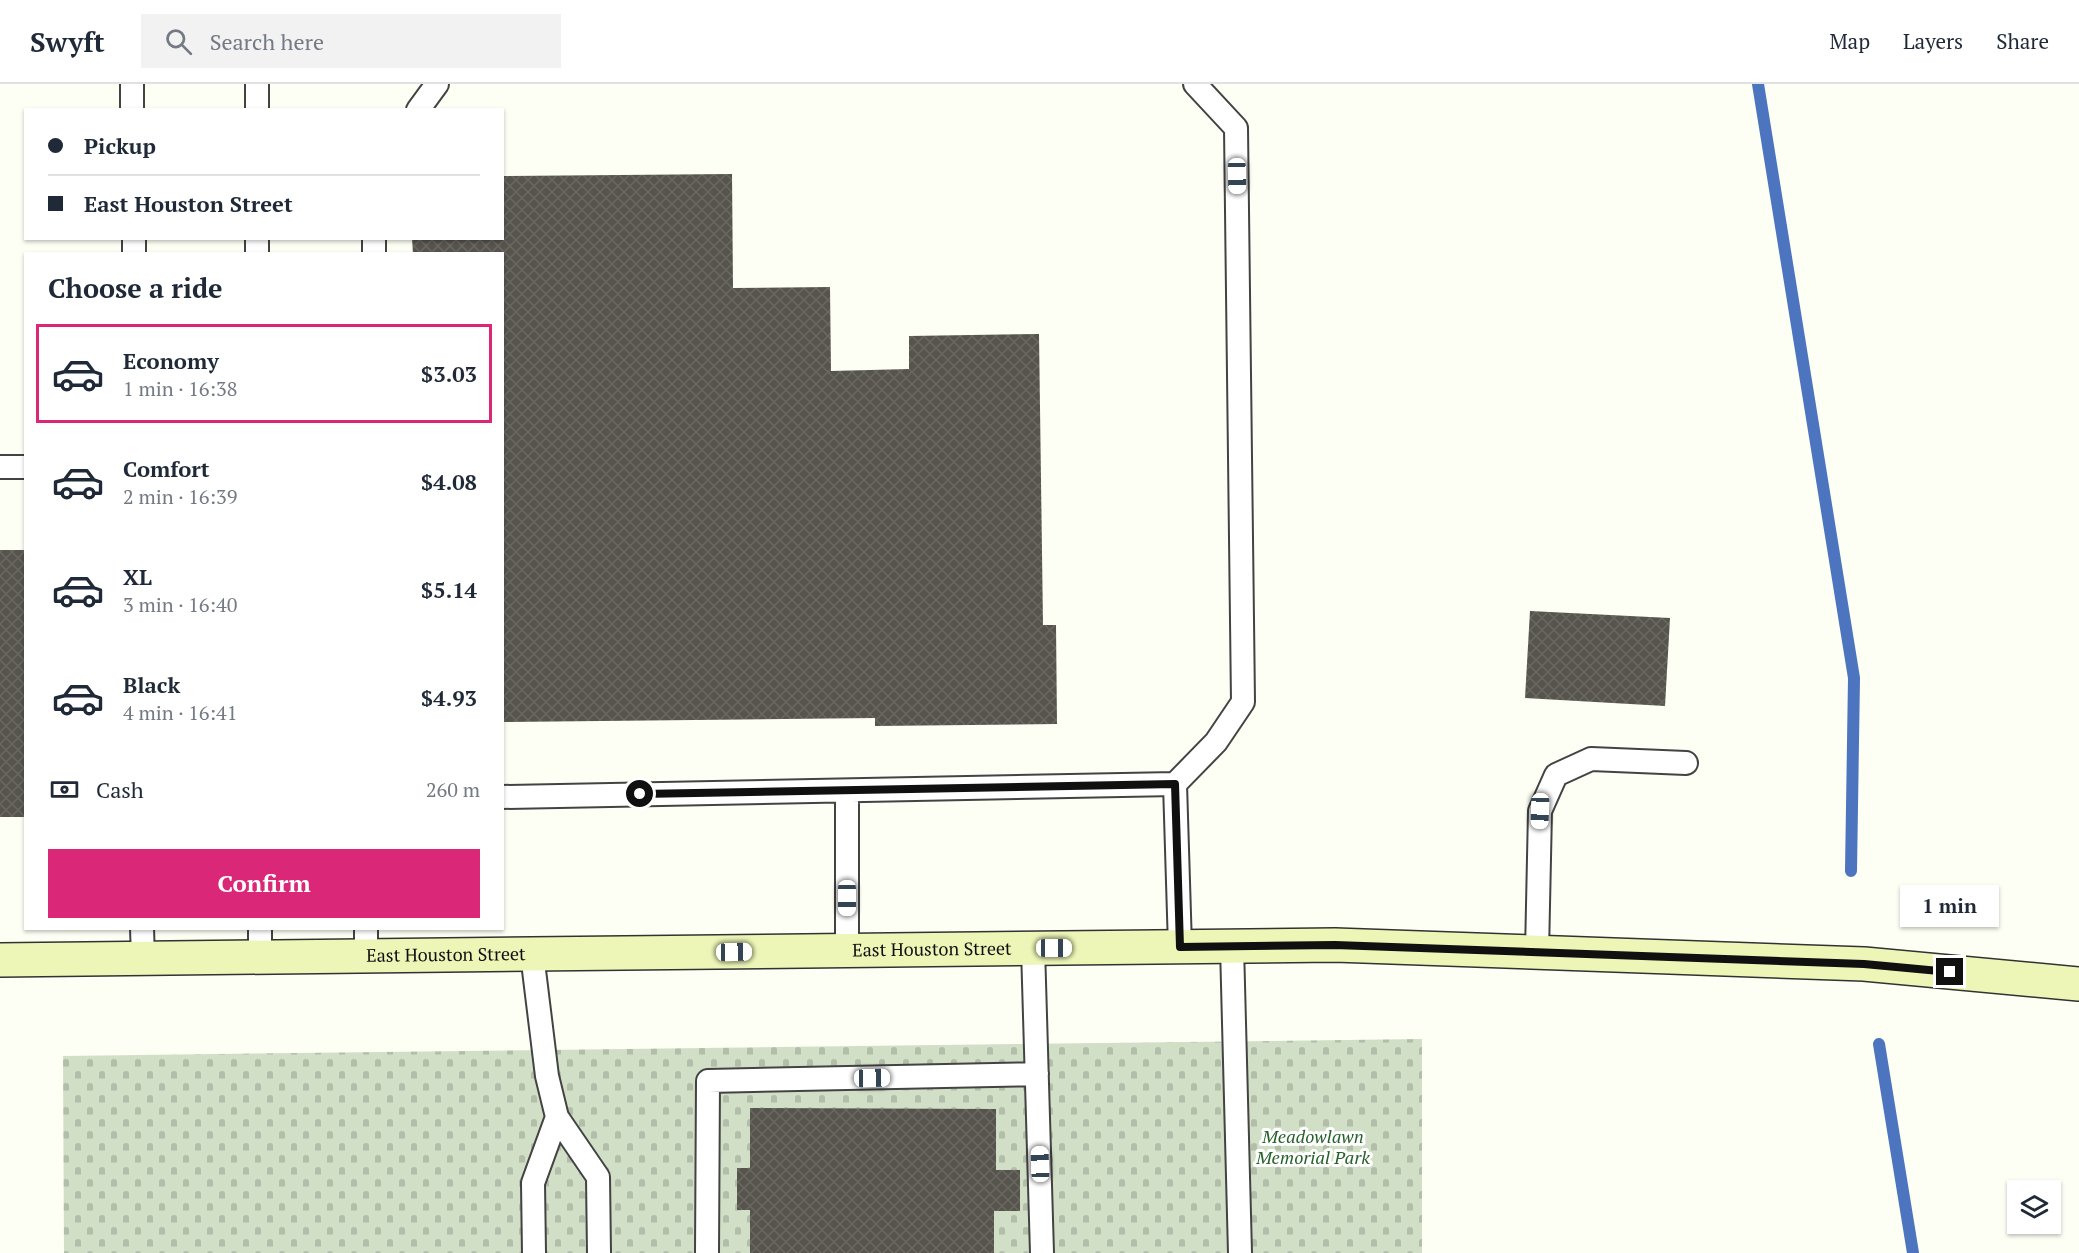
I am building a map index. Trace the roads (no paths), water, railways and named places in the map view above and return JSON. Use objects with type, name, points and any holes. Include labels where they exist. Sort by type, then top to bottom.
[{"type":"main road","name":"East Houston Street","points":[[0,960],[142,944],[366,942],[532,954],[1335,945],[1864,964],[2079,984]]},
{"type":"lane","points":[[132,84],[132,108]]},
{"type":"lane","points":[[257,84],[257,108]]},
{"type":"lane","points":[[419,108],[437,84]]},
{"type":"lane","points":[[504,797],[1175,784],[1216,742],[1244,702],[1236,128],[1195,84]]},
{"type":"lane","points":[[0,467],[24,467]]},
{"type":"lane","points":[[1537,952],[1540,811],[1556,775],[1592,759],[1686,763]]},
{"type":"lane","points":[[1175,784],[1180,947]]},
{"type":"lane","points":[[847,791],[847,951]]},
{"type":"lane","points":[[1233,946],[1239,1253]]},
{"type":"lane","points":[[1033,948],[1042,1253]]},
{"type":"lane","points":[[532,954],[548,1076],[557,1117],[598,1177],[599,1253]]},
{"type":"lane","points":[[707,1253],[708,1081],[1037,1074]]},
{"type":"lane","points":[[534,1253],[533,1183],[557,1117]]},
{"type":"waterway","points":[[1758,84],[1854,678],[1851,871]]},
{"type":"waterway","points":[[1879,1044],[1913,1253]]},
{"type":"park label","name":"Meadowlawn Memorial Park","points":[[1313,1147]]}]
